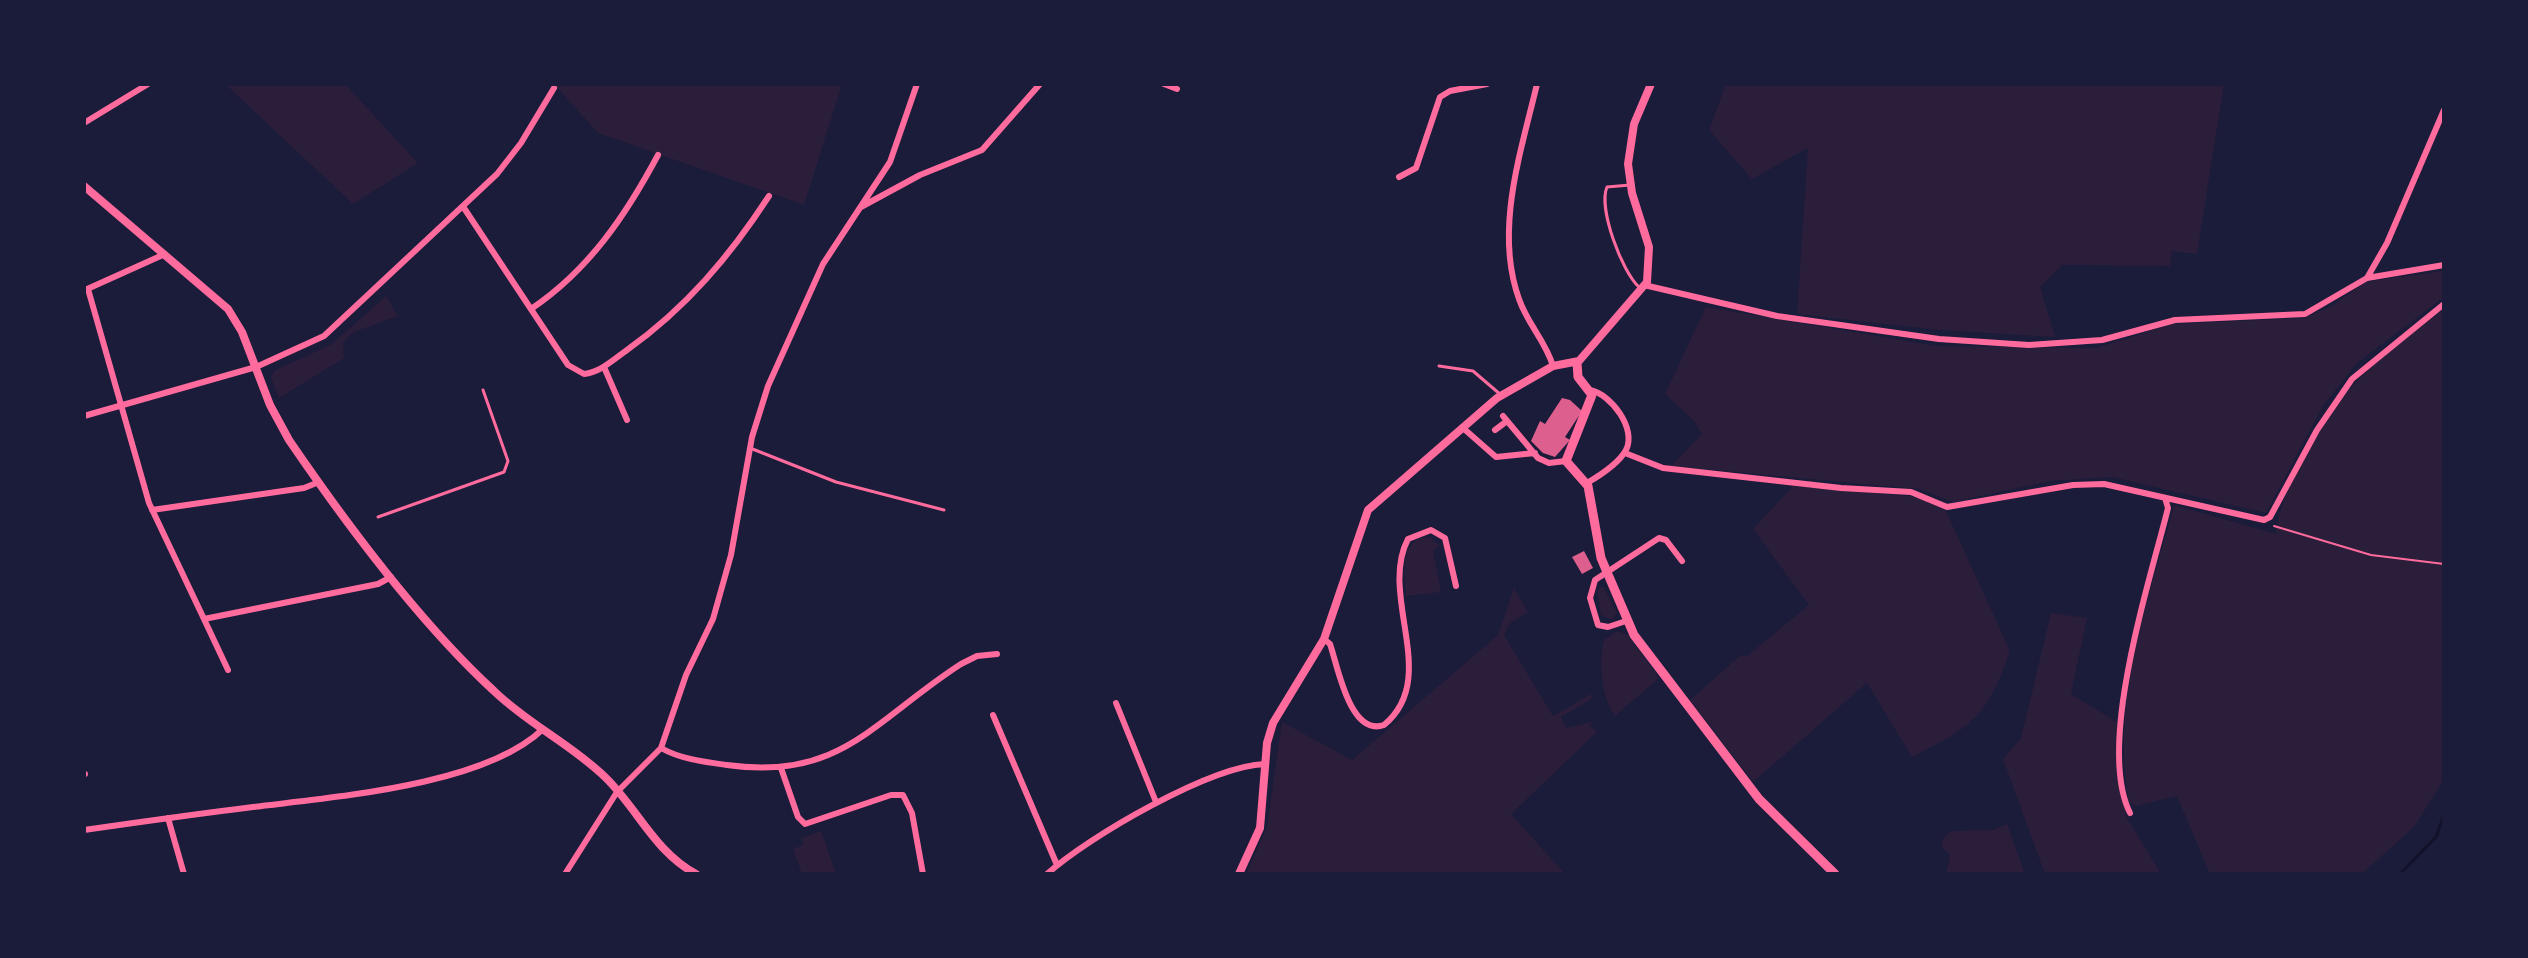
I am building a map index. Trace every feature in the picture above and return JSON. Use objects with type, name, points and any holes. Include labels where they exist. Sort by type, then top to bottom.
[{"type":"main road","points":[[1577,363],[1578,377],[1590,390],[1590,406],[1566,454],[1566,461],[1587,483],[1597,539],[1626,621],[1759,799],[1835,874]]},
{"type":"street","points":[[84,123],[148,84]]},
{"type":"street","points":[[565,874],[617,792],[661,748],[686,675],[713,619],[731,555],[750,448],[768,386],[823,264],[890,162],[917,84]]},
{"type":"street","points":[[861,207],[920,175],[982,150],[1040,84]]},
{"type":"street","points":[[1164,84],[1177,89]]},
{"type":"street","points":[[1399,177],[1412,172],[1419,162],[1440,97],[1450,91],[1487,84]]},
{"type":"street","points":[[1537,84],[1516,167],[1510,242],[1520,302],[1553,366]]},
{"type":"street","points":[[1239,874],[1260,828],[1270,733],[1284,700],[1324,639],[1368,510],[1501,395],[1553,366],[1577,363],[1650,275],[1650,257],[1630,185],[1630,139],[1651,84]]},
{"type":"street","points":[[84,416],[256,367],[310,344],[337,326],[464,208],[521,143],[554,88]]},
{"type":"street","points":[[2367,278],[2387,243],[2444,110]]},
{"type":"street","points":[[531,309],[564,284],[612,232],[658,155]]},
{"type":"street","points":[[84,186],[228,309],[242,332],[279,423],[319,482],[392,576],[471,669],[504,701],[592,765],[664,852],[696,874]]},
{"type":"street","points":[[464,208],[568,365],[584,374],[604,367],[646,337],[699,289],[722,264],[769,196]]},
{"type":"street","points":[[165,254],[86,290],[152,510],[228,670]]},
{"type":"street","points":[[1643,287],[1777,316],[1939,339],[2029,345],[2102,340],[2175,320],[2305,314],[2367,278],[2444,265]]},
{"type":"street","points":[[1625,453],[1663,468],[1841,488],[1911,492],[1947,507],[2092,484],[2142,490],[2165,498],[2267,520],[2317,430],[2352,379],[2444,304]]},
{"type":"street","points":[[604,367],[627,420]]},
{"type":"street","points":[[1587,483],[1625,453],[1628,440],[1621,413],[1605,396],[1590,390]]},
{"type":"street","points":[[1495,430],[1505,418],[1535,453],[1549,463],[1566,461]]},
{"type":"street","points":[[1463,428],[1492,455],[1504,458],[1535,453]]},
{"type":"street","points":[[152,510],[310,487],[319,482]]},
{"type":"street","points":[[2130,813],[2123,780],[2120,720],[2168,508],[2165,498]]},
{"type":"street","points":[[1324,639],[1330,644],[1358,720],[1370,727],[1384,725],[1405,697],[1408,682],[1399,575],[1408,539],[1416,533],[1431,530],[1445,538],[1456,586]]},
{"type":"street","points":[[1626,621],[1605,628],[1596,620],[1589,590],[1595,580],[1659,538],[1666,540],[1682,561]]},
{"type":"street","points":[[204,619],[378,584],[392,576]]},
{"type":"street","points":[[661,748],[707,762],[781,768],[825,759],[961,664],[977,656],[997,654]]},
{"type":"street","points":[[1116,703],[1156,802]]},
{"type":"street","points":[[993,715],[1057,865]]},
{"type":"street","points":[[84,830],[387,788],[481,764],[520,746],[543,729]]},
{"type":"street","points":[[1047,874],[1156,802],[1265,764]]},
{"type":"street","points":[[781,768],[798,817],[805,824],[891,795],[903,795],[912,813],[923,874]]},
{"type":"street","points":[[168,818],[184,874]]},
{"type":"lane","points":[[1630,185],[1607,187],[1605,197],[1620,260],[1643,287]]},
{"type":"lane","points":[[1439,366],[1473,371],[1501,395]]},
{"type":"lane","points":[[378,517],[504,472],[508,461],[483,390]]},
{"type":"lane","points":[[750,448],[836,482],[944,510]]},
{"type":"path","points":[[2267,520],[2283,530],[2371,555],[2444,564]]},
{"type":"shaded area","points":[[225,84],[345,84],[418,163],[353,204]]},
{"type":"shaded area","points":[[554,84],[842,84],[804,205],[598,133]]},
{"type":"shaded area","points":[[1726,84],[2224,84],[2197,254],[2172,251],[2170,266],[2062,265],[2040,287],[2055,337],[1939,330],[1797,314],[1808,148],[1752,179],[1709,130]]},
{"type":"shaded area","points":[[2442,271],[2444,297],[2357,363],[2323,406],[2266,513],[2112,477],[2050,481],[1953,502],[1919,489],[1671,466],[1702,434],[1694,421],[1665,394],[1706,307],[1936,346],[2096,348],[2172,324],[2304,318],[2332,306],[2365,282]]},
{"type":"shaded area","points":[[386,296],[398,316],[354,332],[343,342],[344,358],[279,398],[271,378],[274,371],[332,344]]},
{"type":"shaded area","points":[[2444,309],[2444,779],[2415,826],[2364,872],[2210,874],[2177,796],[2136,806],[2129,802],[2124,764],[2124,727],[2135,652],[2174,505],[2276,534],[2279,515],[2295,473],[2319,430],[2346,393],[2400,342]]},
{"type":"shaded area","points":[[1793,486],[1919,497],[1946,511],[2010,651],[1994,691],[1975,718],[1950,737],[1912,757],[1867,683],[1753,782],[1690,700],[1741,655],[1747,656],[1809,605],[1753,529]]},
{"type":"shaded area","points":[[1430,537],[1440,546],[1433,551],[1441,592],[1406,596],[1408,550],[1420,538]]},
{"type":"shaded area","points":[[1603,586],[1617,613],[1612,620],[1601,615],[1597,590]]},
{"type":"shaded area","points":[[1514,588],[1528,612],[1510,623],[1504,635],[1553,716],[1591,694],[1593,698],[1561,717],[1566,728],[1592,722],[1590,726],[1597,732],[1511,814],[1565,874],[1246,874],[1267,827],[1282,722],[1352,760],[1498,635]]},
{"type":"shaded area","points":[[2051,613],[2087,618],[2071,694],[2117,722],[2126,816],[2161,874],[2045,874],[2003,759],[2021,738]]},
{"type":"shaded area","points":[[1617,631],[1628,635],[1659,678],[1615,716],[1604,690],[1601,658],[1604,640]]},
{"type":"shaded area","points":[[2007,824],[2025,874],[1946,874],[1950,855],[1942,847],[1943,838],[1951,831],[1993,830]]},
{"type":"shaded area","points":[[821,831],[836,874],[802,874],[793,849],[803,845],[801,838]]},
{"type":"building","points":[[1562,398],[1570,400],[1582,411],[1565,437],[1570,440],[1555,457],[1543,453],[1531,441],[1540,421],[1545,424]]},
{"type":"building","points":[[1584,551],[1593,568],[1582,574],[1572,557]]},
{"type":"waterway","points":[[2400,874],[2436,837],[2444,815]]}]
